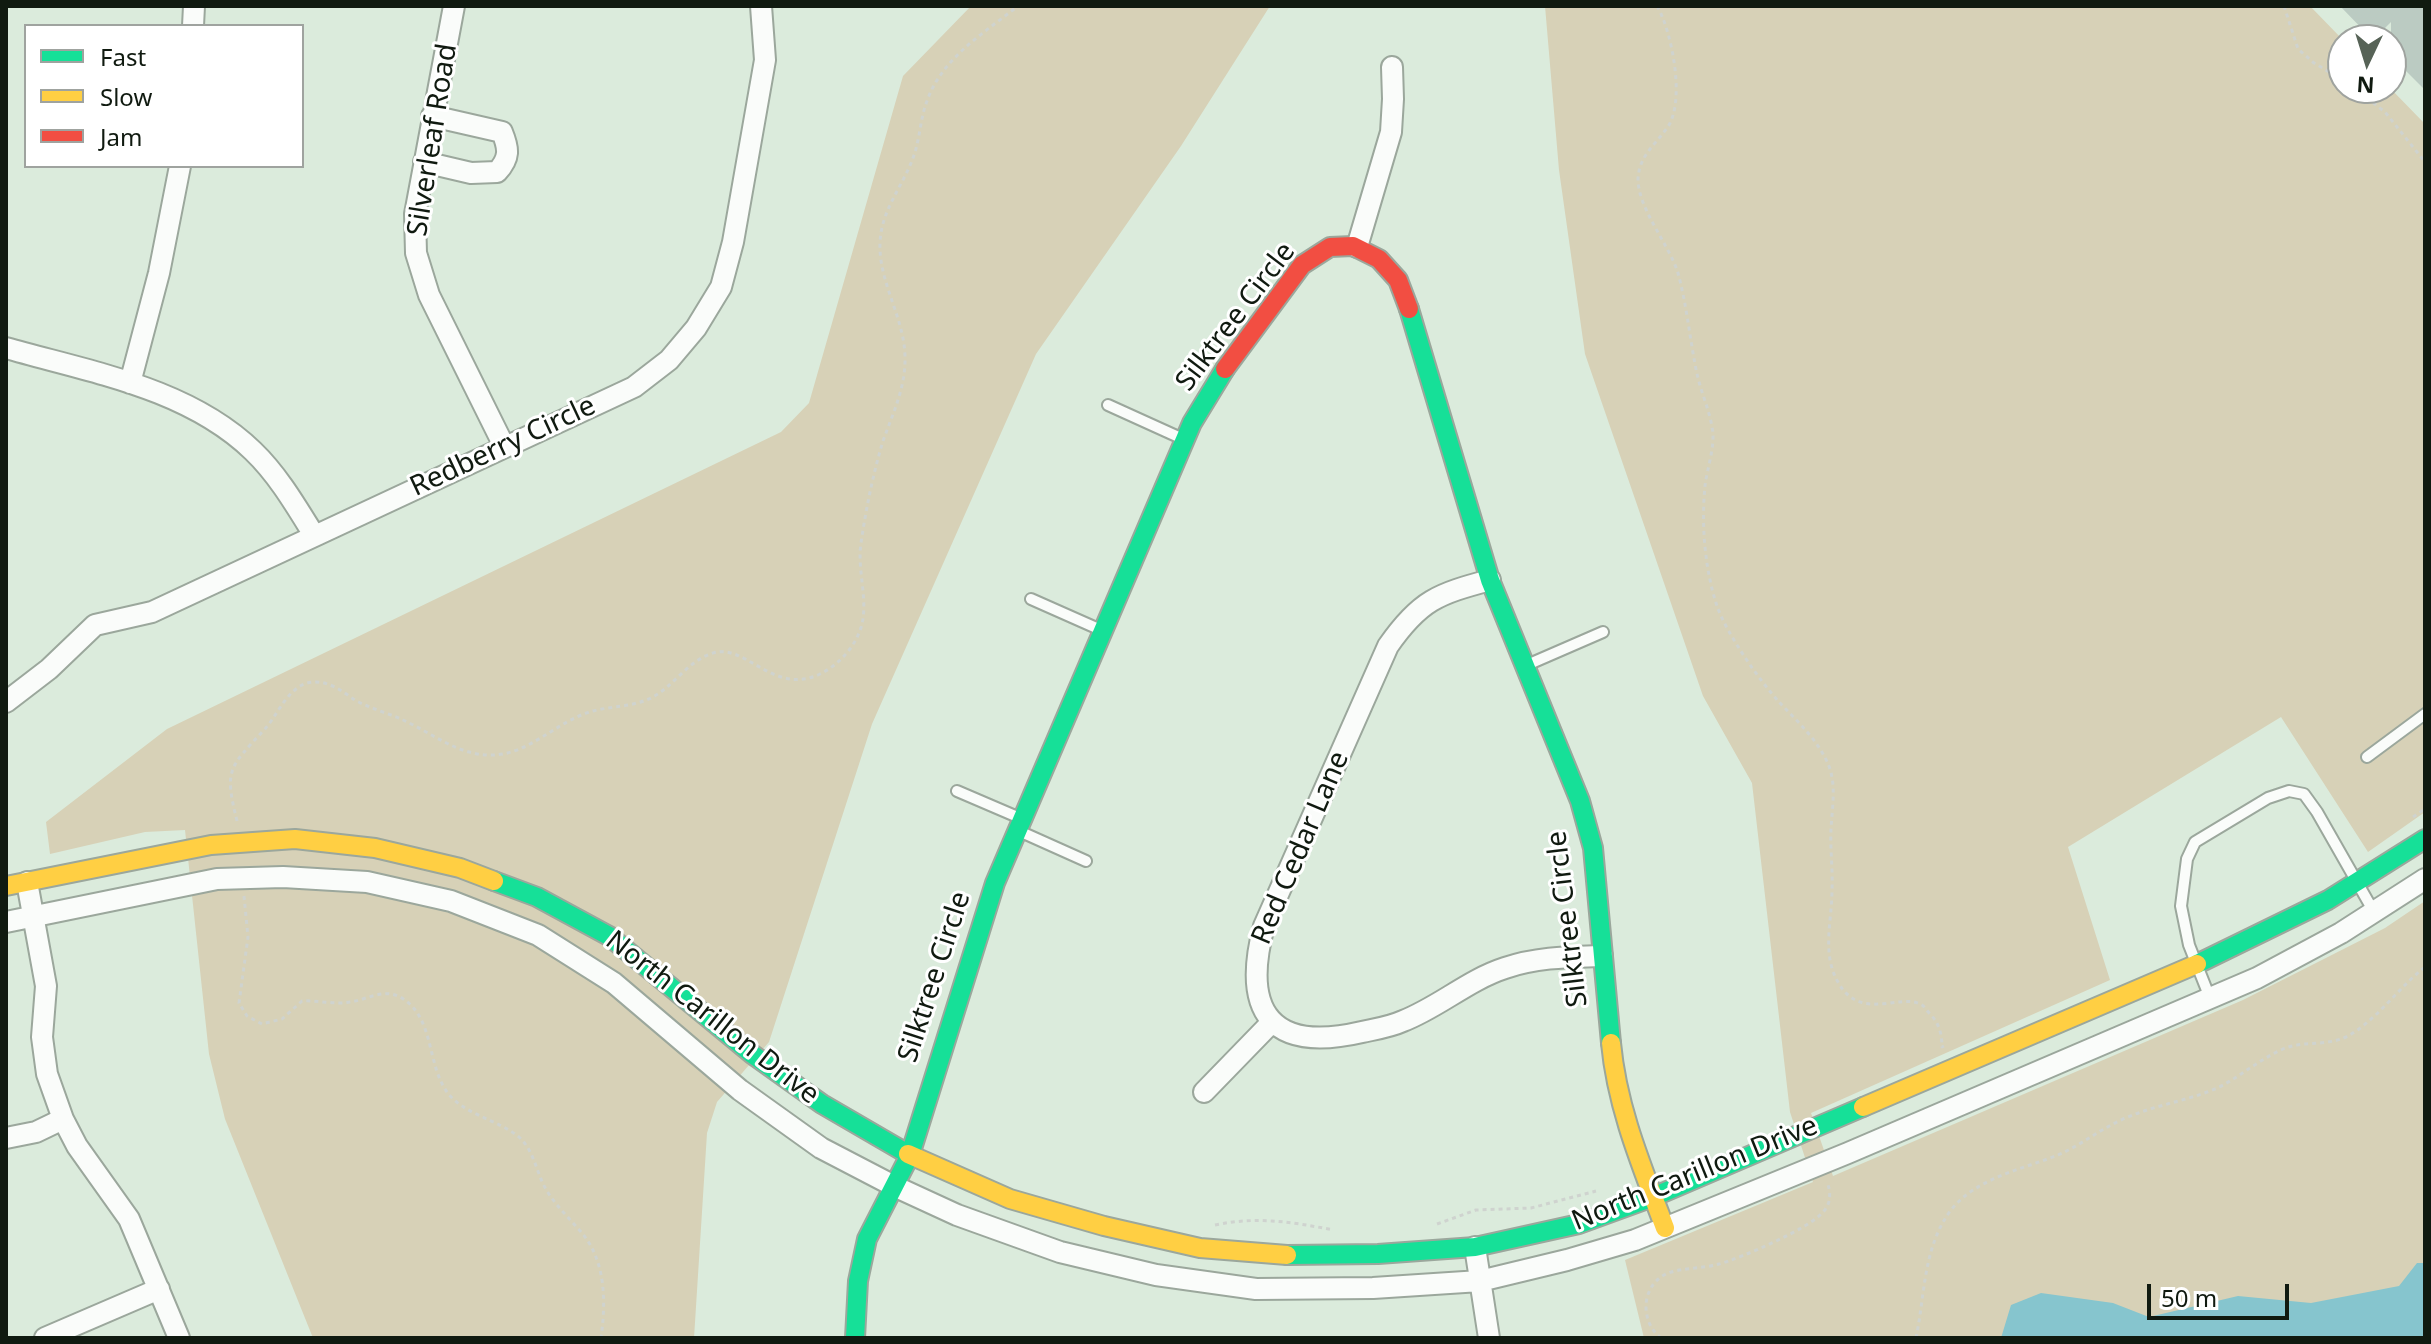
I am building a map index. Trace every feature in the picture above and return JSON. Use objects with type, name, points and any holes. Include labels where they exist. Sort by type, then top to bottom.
[{"type":"street","name":"Silverleaf Road","points":[[454,6],[415,214],[416,253],[429,295],[504,446]]},
{"type":"street","name":"Redberry Circle","points":[[6,702],[49,669],[95,625],[152,612],[634,387],[669,360],[696,328],[721,287],[733,242],[765,60],[761,6]]},
{"type":"street","points":[[1357,247],[1391,132],[1392,67]]},
{"type":"street","points":[[424,162],[471,173],[497,172],[505,164],[509,149],[502,132],[432,116]]},
{"type":"street","points":[[130,383],[159,273],[180,168]]},
{"type":"street","name":"Silktree Circle","points":[[855,1338],[858,1281],[867,1239],[910,1155],[995,883],[1185,439],[1215,383],[1302,265],[1336,245],[1357,247],[1384,263],[1397,278],[1411,315],[1490,580],[1580,801],[1593,848],[1614,1072],[1628,1130],[1665,1228]]},
{"type":"street","points":[[6,348],[130,383],[212,419],[252,450],[282,485],[314,535]]},
{"type":"street","name":"Red Cedar Lane","points":[[1272,1022],[1263,1007],[1258,989],[1256,956],[1264,926],[1388,646],[1401,626],[1444,593],[1490,580]]},
{"type":"street","name":"North Carillon Drive","points":[[6,886],[211,845],[295,839],[375,848],[460,868],[537,897],[609,936],[752,1054],[822,1104],[910,1155],[1010,1199],[1104,1226],[1200,1248],[1289,1255],[1378,1254],[1475,1247],[1579,1224],[1653,1197],[2303,916],[2360,883],[2425,839]]},
{"type":"street","name":"North Carillon Drive","points":[[6,922],[217,879],[283,877],[367,882],[451,901],[538,935],[614,983],[740,1090],[821,1148],[957,1215],[1060,1252],[1156,1275],[1256,1289],[1373,1288],[1480,1281],[1567,1260],[1665,1228],[2257,978],[2374,912],[2425,879]]},
{"type":"street","points":[[27,882],[46,986],[42,1037],[47,1074],[63,1119],[77,1146],[129,1219],[179,1338]]},
{"type":"street","points":[[1204,1092],[1272,1022],[1291,1034],[1311,1039],[1334,1039],[1400,1023],[1505,968],[1544,958],[1602,956]]},
{"type":"street","points":[[6,1138],[36,1132],[63,1119]]},
{"type":"street","points":[[1475,1247],[1489,1338]]},
{"type":"street","points":[[45,1338],[159,1289]]},
{"type":"lane","points":[[1108,405],[1185,439]]},
{"type":"lane","points":[[1031,599],[1102,631]]},
{"type":"lane","points":[[1525,666],[1603,632]]},
{"type":"lane","points":[[2367,757],[2425,714]]},
{"type":"lane","points":[[957,791],[1086,861]]},
{"type":"lane","points":[[2210,998],[2189,945],[2181,906],[2187,859],[2195,842],[2268,798],[2289,791],[2304,794],[2360,883],[2374,912]]},
{"type":"path","points":[[239,829],[230,774],[238,757],[268,726],[291,692],[305,683],[320,682],[333,686],[377,711],[399,718],[473,755],[496,756],[513,751],[593,711],[651,698],[694,663],[713,652],[726,651],[781,678],[802,680],[839,663],[862,625],[860,546],[873,477],[904,378],[903,334],[881,260],[880,234],[886,213],[914,155],[927,100],[940,73],[1018,6]]},
{"type":"path","points":[[1657,6],[1670,37],[1676,99],[1669,127],[1644,157],[1638,181],[1650,216],[1678,273],[1697,376],[1713,428],[1704,515],[1706,551],[1717,608],[1729,632],[1776,699],[1817,744],[1830,770],[1834,797],[1828,931],[1830,960],[1840,986],[1859,1002],[1876,1005],[1908,1001],[1921,1005],[1934,1018],[1942,1035],[1942,1047],[1951,1044]]},
{"type":"path","points":[[2284,6],[2298,49],[2327,71]]},
{"type":"path","points":[[2375,104],[2385,112],[2425,162]]},
{"type":"path","points":[[244,891],[248,937],[239,1003],[247,1016],[262,1024],[282,1019],[302,1001],[321,999],[347,1003],[379,994],[396,995],[409,1004],[423,1024],[435,1067],[447,1092],[470,1111],[505,1126],[522,1140],[536,1160],[545,1189],[596,1254],[604,1303],[601,1338]]},
{"type":"path","points":[[1916,1338],[1931,1251],[1939,1231],[1964,1197],[1982,1185],[2081,1145],[2129,1116],[2189,1099],[2231,1081],[2285,1048],[2344,1038],[2378,1013],[2425,967]]},
{"type":"path","points":[[1661,1338],[1648,1322],[1644,1310],[1650,1291],[1664,1276],[1737,1259],[1813,1220],[1825,1210],[1830,1198],[1825,1175]]},
{"type":"path","points":[[1430,1226],[1476,1210],[1531,1208],[1605,1188]]},
{"type":"path","points":[[1206,1225],[1275,1219],[1341,1231]]},
{"type":"shaded area","points":[[971,6],[1270,6],[1181,146],[1036,354],[872,724],[769,1042],[717,1102],[707,1133],[694,1338],[313,1338],[225,1119],[209,1054],[185,830],[145,832],[50,854],[46,822],[167,729],[781,432],[809,403],[903,76]]},
{"type":"shaded area","points":[[1545,6],[2310,6],[2327,24],[2327,104],[2406,104],[2425,124],[2425,812],[2368,852],[2281,717],[2068,847],[2110,980],[1811,1113],[1833,1176],[2243,1000],[2385,928],[2425,901],[2425,1338],[1644,1338],[1625,1260],[1813,1182],[1790,1112],[1752,783],[1703,696],[1585,354],[1559,170]]},
{"type":"water","points":[[2417,1263],[2425,1263],[2425,1338],[2001,1338],[2011,1305],[2041,1293],[2113,1303],[2149,1317],[2238,1296],[2311,1303],[2399,1286]]},
{"type":"building","points":[[2340,6],[2425,6],[2425,90],[2407,72],[2407,24],[2357,24]]},
{"type":"traffic: fast","points":[[1409,309],[1490,580],[1580,801],[1593,848],[1611,1043]]},
{"type":"traffic: fast","points":[[855,1338],[858,1281],[867,1239],[910,1155],[995,883],[1192,423],[1225,369]]},
{"type":"traffic: fast","points":[[2197,964],[2328,900],[2425,839]]},
{"type":"traffic: fast","points":[[494,881],[537,897],[609,936],[752,1054],[822,1104],[908,1154]]},
{"type":"traffic: fast","points":[[1287,1255],[1378,1254],[1475,1247],[1579,1224],[1653,1197],[1863,1107]]},
{"type":"traffic: slow","points":[[6,886],[211,845],[295,839],[375,848],[460,868],[494,881]]},
{"type":"traffic: slow","points":[[1863,1107],[2197,964]]},
{"type":"traffic: slow","points":[[1611,1043],[1625,1114],[1665,1228]]},
{"type":"traffic: slow","points":[[908,1154],[1010,1199],[1104,1226],[1200,1248],[1287,1255]]},
{"type":"traffic: jam","points":[[1225,369],[1302,265],[1330,247],[1353,246],[1379,259],[1398,280],[1409,309]]}]
